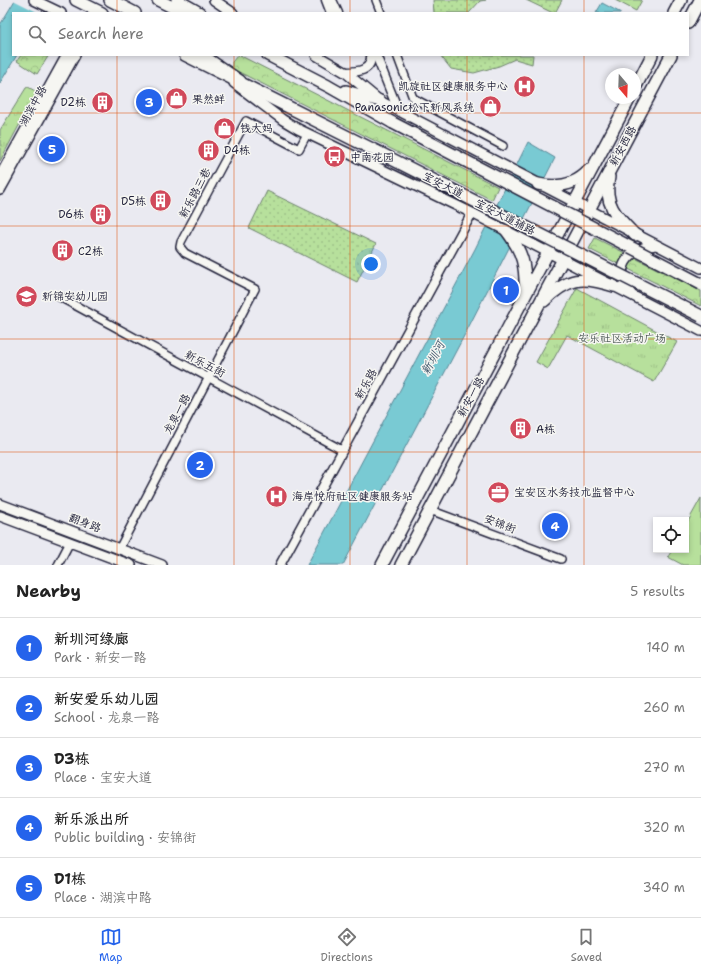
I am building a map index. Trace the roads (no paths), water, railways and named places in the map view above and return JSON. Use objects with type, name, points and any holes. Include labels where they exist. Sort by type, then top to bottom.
[{"type":"main road","points":[[34,0],[58,12]]},
{"type":"main road","points":[[76,0],[100,12]]},
{"type":"main road","points":[[110,0],[131,11]]},
{"type":"main road","points":[[158,0],[182,12]]},
{"type":"main road","points":[[177,0],[198,12]]},
{"type":"main road","points":[[214,0],[232,12]]},
{"type":"main road","points":[[675,12],[681,0]]},
{"type":"main road","points":[[689,21],[700,0]]},
{"type":"main road","name":"湖滨中路","points":[[0,190],[62,71],[67,56]]},
{"type":"main road","name":"湖滨中路","points":[[0,176],[62,71],[73,56]]},
{"type":"main road","name":"宝安大道","points":[[187,56],[218,72],[240,81],[701,316]]},
{"type":"main road","points":[[203,56],[240,81]]},
{"type":"main road","points":[[270,56],[328,86],[393,123],[701,284]]},
{"type":"main road","points":[[318,56],[345,72],[380,101]]},
{"type":"main road","points":[[641,76],[651,56]]},
{"type":"main road","name":"新安西路","points":[[575,237],[670,56]]},
{"type":"main road","name":"宝安大道辅路","points":[[218,72],[283,120],[307,134],[506,230]]},
{"type":"main road","points":[[328,86],[380,101],[701,268]]},
{"type":"main road","name":"新安西路","points":[[560,229],[627,104]]},
{"type":"main road","points":[[543,186],[556,187],[573,183],[585,175],[598,157]]},
{"type":"main road","points":[[614,163],[609,179],[608,192],[610,204],[619,218],[635,235]]},
{"type":"main road","name":"新安一路","points":[[382,565],[560,229]]},
{"type":"main road","points":[[506,230],[519,242],[524,266],[525,296]]},
{"type":"main road","name":"新安一路","points":[[401,565],[575,237]]},
{"type":"main road","name":"宝安大道辅路","points":[[519,242],[548,252],[701,331]]},
{"type":"main road","points":[[632,295],[624,282],[622,274],[626,261],[635,251],[642,247],[655,244]]},
{"type":"main road","points":[[538,307],[558,289],[573,281],[586,279],[614,286]]},
{"type":"main road","name":"翻身路","points":[[0,504],[162,565]]},
{"type":"main road","name":"翻身路","points":[[0,516],[131,565]]},
{"type":"street","points":[[326,0],[331,12]]},
{"type":"street","points":[[332,0],[338,12]]},
{"type":"street","points":[[376,0],[381,12]]},
{"type":"street","points":[[345,72],[359,72],[366,68],[370,63],[371,56]]},
{"type":"street","points":[[376,56],[398,110]]},
{"type":"street","points":[[397,56],[413,98],[503,146]]},
{"type":"street","name":"新乐路三巷","points":[[255,289],[185,253],[181,249],[181,242],[246,121],[299,149],[307,134]]},
{"type":"street","name":"新乐路","points":[[280,565],[472,214]]},
{"type":"street","name":"龙泉一路","points":[[119,549],[255,289]]},
{"type":"street","name":"新乐五街","points":[[58,296],[342,450]]},
{"type":"street","name":"安锦街","points":[[430,510],[561,559]]},
{"type":"street","points":[[58,565],[70,542]]},
{"type":"water","points":[[15,0],[39,12],[12,12],[12,56],[16,56],[0,83],[0,25]]},
{"type":"water","points":[[602,3],[619,12],[597,12]]},
{"type":"water","name":"新圳河","points":[[528,142],[555,158],[465,334],[343,565],[307,565],[475,249]]},
{"type":"place","name":"凯旋社区健康服务中心","points":[[524,86]]},
{"type":"place","name":"果然鲜","points":[[177,99]]},
{"type":"place","name":"D2栋","points":[[102,102]]},
{"type":"place","name":"D3栋","points":[[149,102]]},
{"type":"place","name":"Panasonic松下新风系统","points":[[490,107]]},
{"type":"place","name":"钱大妈","points":[[224,128]]},
{"type":"place","name":"D1栋","points":[[52,149]]},
{"type":"place","name":"D4栋","points":[[209,150]]},
{"type":"place","name":"中南花园","points":[[334,157]]},
{"type":"place","name":"D5栋","points":[[161,201]]},
{"type":"place","name":"D6栋","points":[[100,214]]},
{"type":"place","name":"C2栋","points":[[62,251]]},
{"type":"place","name":"新圳河绿廊","points":[[506,290]]},
{"type":"place","name":"新锦安幼儿园","points":[[26,296]]},
{"type":"place","name":"A栋","points":[[520,429]]},
{"type":"place","name":"新安爱乐幼儿园","points":[[200,465]]},
{"type":"place","name":"宝安区水务技术监督中心","points":[[499,492]]},
{"type":"place","name":"海岸悦府社区健康服务站","points":[[276,496]]},
{"type":"place","name":"新乐派出所","points":[[555,526]]},
{"type":"park label","name":"安乐社区活动广场","points":[[622,338]]}]
